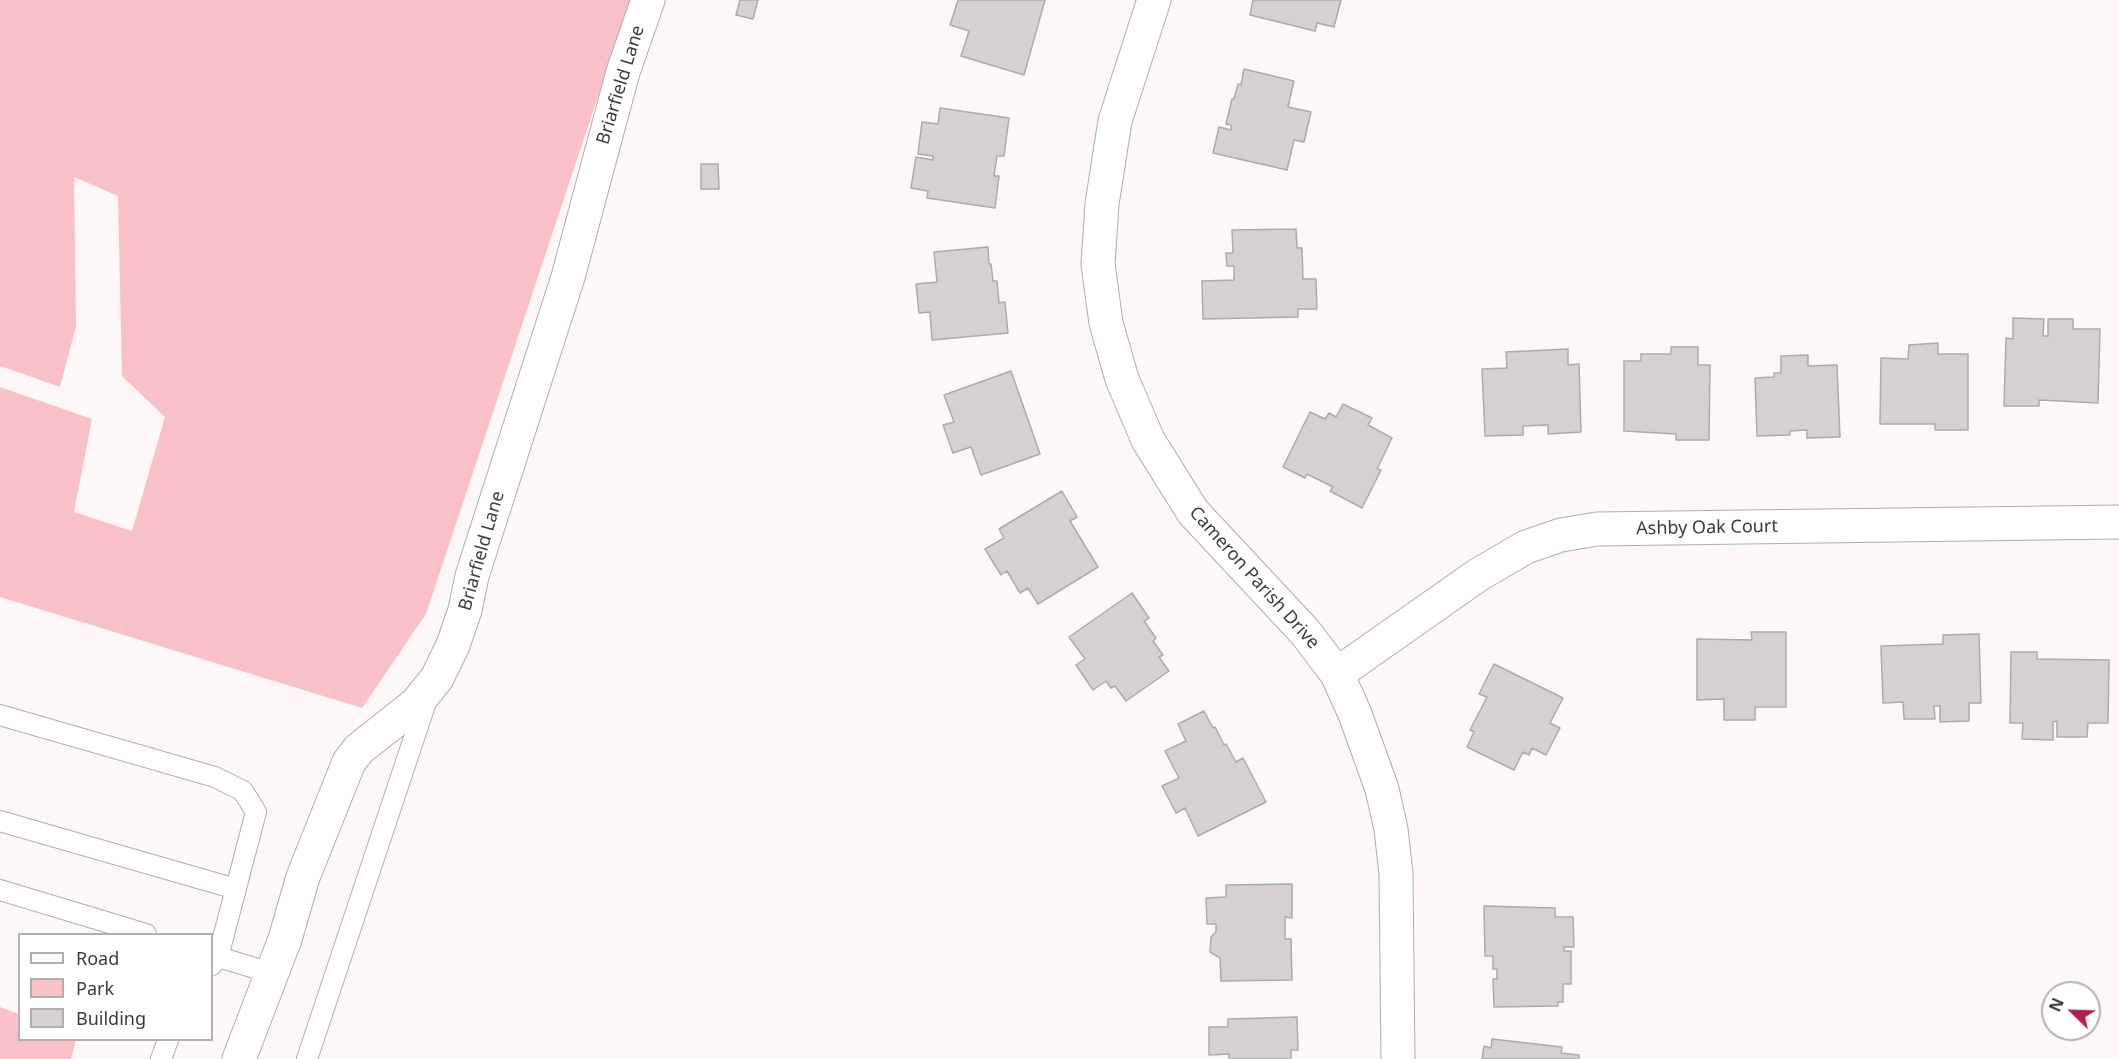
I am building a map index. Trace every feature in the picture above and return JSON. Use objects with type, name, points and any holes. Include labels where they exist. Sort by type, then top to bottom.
[{"type":"street","name":"Briarfield Lane","points":[[238,1059],[285,939],[303,877],[349,762],[359,749],[416,704],[431,685],[453,645],[465,610],[472,576],[571,266],[623,72],[648,0]]},
{"type":"street","name":"Cameron Parish Drive","points":[[1154,0],[1115,121],[1102,204],[1098,264],[1106,323],[1122,380],[1148,440],[1193,512],[1305,632],[1337,674],[1372,760],[1382,789],[1391,829],[1396,874],[1398,1059]]},
{"type":"street","name":"Ashby Oak Court","points":[[1337,674],[1478,575],[1526,547],[1561,535],[1597,529],[2119,522]]},
{"type":"lane","points":[[307,1059],[431,685]]},
{"type":"lane","points":[[0,715],[215,777],[243,791],[256,812],[236,889],[214,959],[272,974]]},
{"type":"lane","points":[[0,821],[236,889]]},
{"type":"lane","points":[[0,890],[143,933]]},
{"type":"lane","points":[[162,1059],[168,1041]]},
{"type":"green space","points":[[0,0],[630,0],[426,614],[362,708],[0,597],[0,387],[92,419],[74,512],[132,531],[165,417],[122,376],[118,196],[74,177],[76,326],[60,387],[0,366]]},
{"type":"green space","points":[[0,1007],[18,1014],[18,1041],[76,1041],[71,1059],[0,1059]]},
{"type":"building","points":[[740,0],[758,0],[753,19],[736,15]]},
{"type":"building","points":[[958,0],[1045,0],[1024,75],[961,56],[969,31],[950,25]]},
{"type":"building","points":[[1253,0],[1341,0],[1334,27],[1317,23],[1315,31],[1250,15]]},
{"type":"building","points":[[1244,69],[1294,81],[1288,107],[1311,112],[1304,142],[1294,140],[1287,170],[1213,153],[1219,127],[1231,130],[1231,125],[1226,124],[1232,99],[1234,99],[1238,84],[1241,85]]},
{"type":"building","points":[[940,108],[1009,118],[1004,156],[997,156],[994,176],[999,176],[995,208],[927,198],[928,191],[911,188],[916,157],[933,160],[933,156],[918,154],[922,122],[938,124]]},
{"type":"building","points":[[701,164],[718,164],[719,189],[701,189]]},
{"type":"building","points":[[1296,229],[1297,248],[1302,248],[1303,279],[1316,279],[1317,309],[1298,309],[1298,317],[1203,319],[1202,281],[1234,280],[1234,266],[1227,266],[1226,253],[1233,253],[1232,230]]},
{"type":"building","points":[[988,247],[989,264],[991,264],[993,281],[997,281],[999,303],[1005,302],[1008,333],[932,340],[930,312],[919,313],[916,284],[937,282],[934,252]]},
{"type":"building","points":[[2013,318],[2044,319],[2043,336],[2048,336],[2048,319],[2073,319],[2073,329],[2100,329],[2098,403],[2039,400],[2039,406],[2004,406],[2006,338],[2013,339]]},
{"type":"building","points":[[1938,343],[1938,354],[1968,354],[1968,430],[1935,430],[1935,424],[1880,424],[1881,358],[1908,359],[1909,345]]},
{"type":"building","points":[[1671,347],[1698,347],[1698,365],[1710,365],[1709,440],[1676,440],[1676,434],[1624,431],[1624,361],[1641,361],[1641,354],[1671,354]]},
{"type":"building","points":[[1568,349],[1568,365],[1579,364],[1581,432],[1548,434],[1548,425],[1523,426],[1523,435],[1485,436],[1482,369],[1507,368],[1506,352]]},
{"type":"building","points":[[1808,355],[1808,366],[1837,365],[1840,437],[1807,438],[1807,430],[1790,431],[1790,435],[1757,436],[1755,378],[1774,377],[1774,373],[1781,373],[1781,356]]},
{"type":"building","points":[[1011,371],[1040,454],[981,475],[971,447],[953,453],[943,425],[954,422],[944,395]]},
{"type":"building","points":[[1343,404],[1372,418],[1368,425],[1392,438],[1377,469],[1381,470],[1362,508],[1330,491],[1333,487],[1307,474],[1305,478],[1283,467],[1310,412],[1325,419],[1329,413],[1336,417]]},
{"type":"building","points":[[1062,491],[1077,517],[1070,521],[1098,567],[1038,604],[1028,588],[1020,593],[1007,571],[1001,575],[985,549],[1004,538],[999,529]]},
{"type":"building","points":[[1132,593],[1149,618],[1144,621],[1156,638],[1153,641],[1163,655],[1159,657],[1169,671],[1126,701],[1115,686],[1111,688],[1106,681],[1093,690],[1076,665],[1085,659],[1069,637]]},
{"type":"building","points":[[1751,632],[1786,632],[1786,707],[1755,707],[1755,720],[1724,720],[1724,699],[1697,700],[1697,639],[1752,640]]},
{"type":"building","points":[[1979,634],[1981,703],[1969,703],[1969,721],[1940,722],[1940,706],[1934,706],[1935,719],[1904,719],[1903,702],[1883,703],[1881,646],[1943,644],[1943,635]]},
{"type":"building","points":[[2011,652],[2037,652],[2037,659],[2109,660],[2108,723],[2088,723],[2087,737],[2057,737],[2057,721],[2053,722],[2053,740],[2022,739],[2023,723],[2010,723]]},
{"type":"building","points":[[1494,664],[1563,698],[1550,723],[1560,728],[1546,755],[1532,748],[1529,755],[1523,752],[1514,770],[1467,747],[1474,732],[1470,730],[1487,697],[1479,694]]},
{"type":"building","points":[[1204,711],[1236,762],[1243,758],[1266,802],[1198,836],[1185,808],[1176,813],[1162,786],[1179,778],[1165,751],[1186,741],[1178,724]]},
{"type":"building","points":[[1292,884],[1292,918],[1285,917],[1285,939],[1291,939],[1292,980],[1221,981],[1220,958],[1210,952],[1211,937],[1216,932],[1216,924],[1207,924],[1206,898],[1226,897],[1226,885]]},
{"type":"building","points":[[1484,906],[1555,908],[1555,917],[1573,917],[1574,947],[1564,947],[1564,951],[1571,951],[1571,984],[1563,984],[1563,1002],[1558,1002],[1558,1006],[1494,1007],[1493,979],[1497,979],[1497,969],[1493,969],[1493,956],[1485,956]]},
{"type":"building","points":[[1297,1017],[1298,1050],[1291,1050],[1291,1059],[1229,1059],[1229,1054],[1209,1055],[1209,1027],[1228,1027],[1228,1019]]},
{"type":"building","points":[[1492,1039],[1562,1047],[1561,1053],[1579,1055],[1579,1059],[1482,1059],[1484,1046],[1491,1048]]}]
